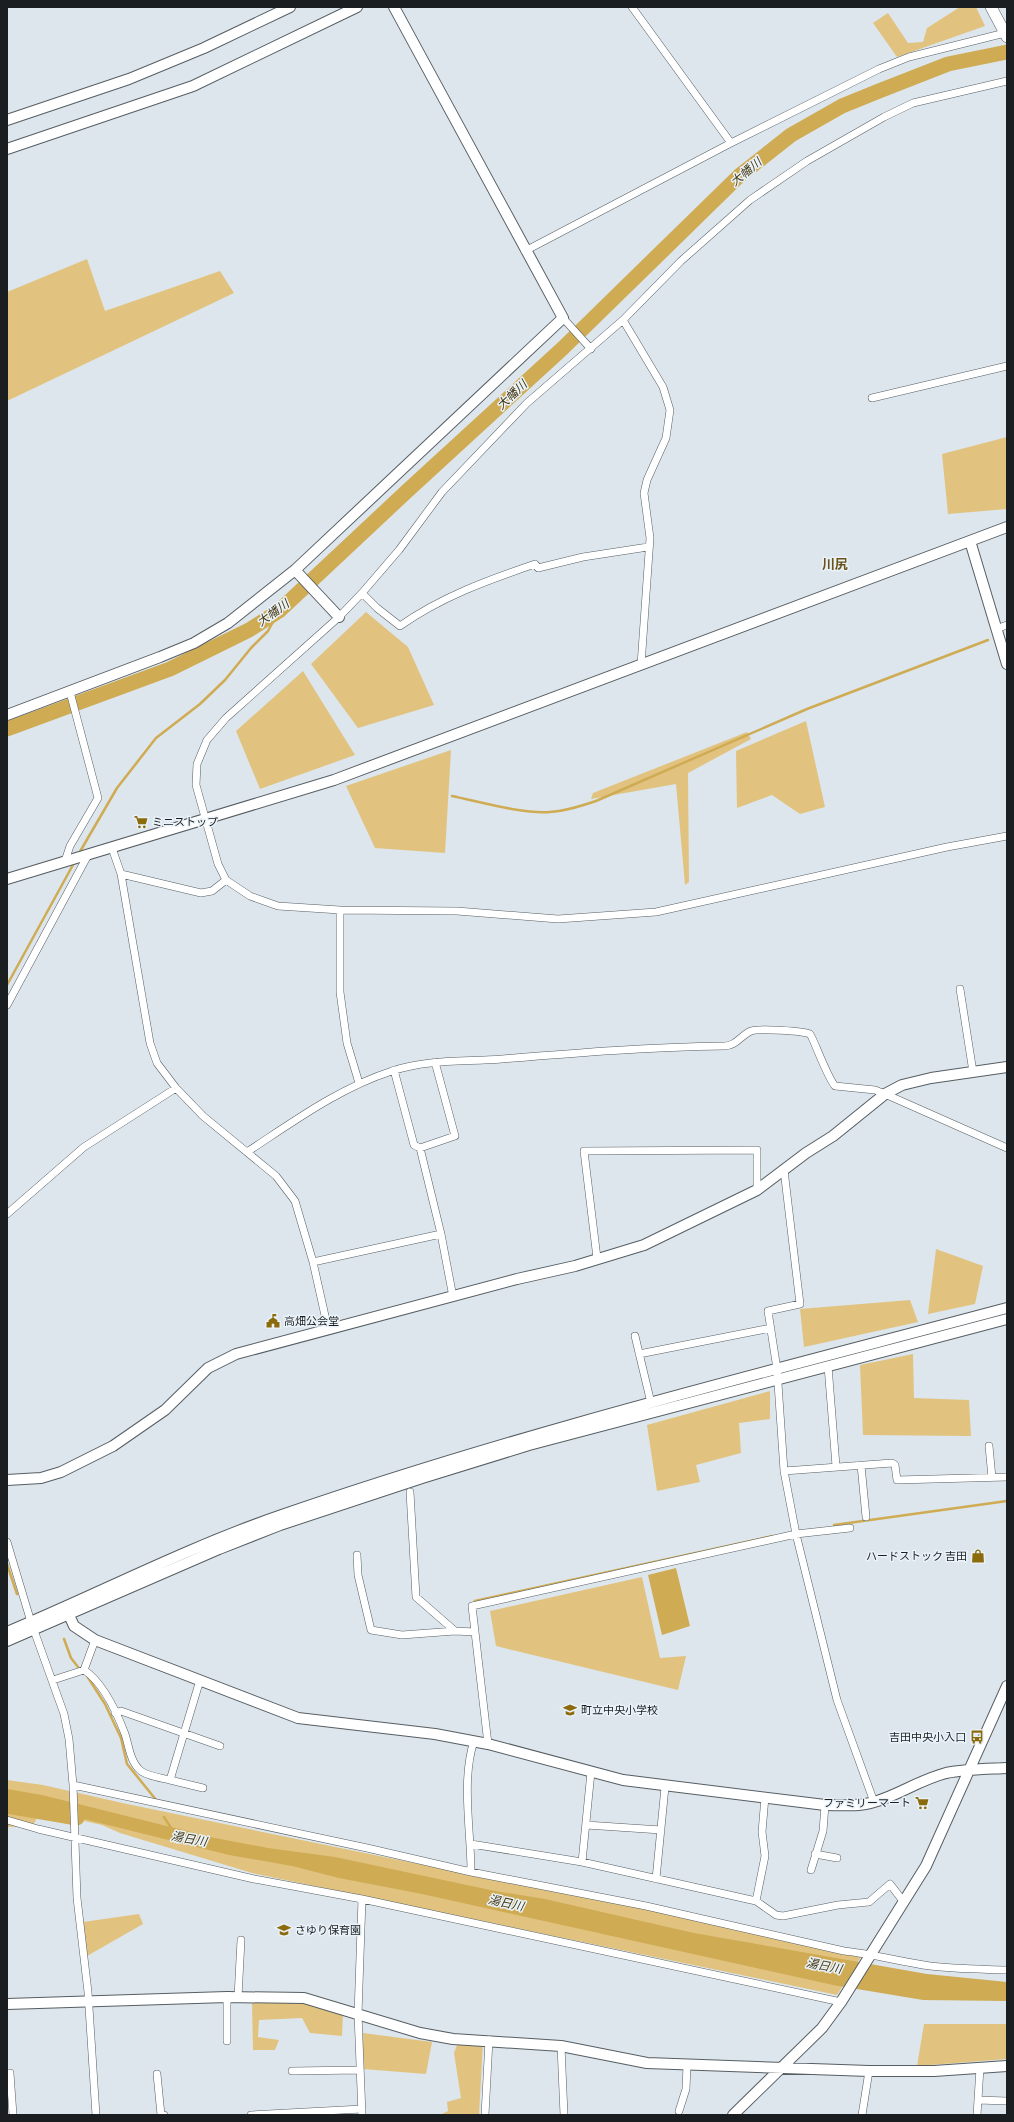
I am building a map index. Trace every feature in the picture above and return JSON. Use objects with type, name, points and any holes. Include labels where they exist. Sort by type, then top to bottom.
[{"type":"main road","points":[[991,7],[1006,35]]},
{"type":"street","points":[[7,120],[128,79],[204,48],[290,7]]},
{"type":"street","points":[[7,149],[193,86],[357,7]]},
{"type":"street","points":[[394,7],[562,318],[591,349]]},
{"type":"street","points":[[632,7],[731,143]]},
{"type":"street","points":[[525,251],[731,143],[879,69],[909,57],[1006,35]]},
{"type":"street","points":[[1007,81],[913,103],[884,117],[807,161],[750,200],[681,261],[623,320],[527,403],[442,492],[399,550],[362,593],[339,617],[226,718],[207,740],[197,764],[196,785],[218,864],[226,880],[250,896],[278,906],[340,910],[457,911],[558,919],[656,912],[947,847],[1007,836]]},
{"type":"street","points":[[7,715],[70,692],[194,642],[228,623],[295,570],[562,318]]},
{"type":"street","points":[[623,320],[663,387],[670,410],[666,438],[646,480],[644,493],[650,538],[648,547],[641,665]]},
{"type":"street","points":[[872,398],[1007,366]]},
{"type":"street","points":[[7,879],[334,780],[1007,527]]},
{"type":"street","points":[[970,541],[1007,664]]},
{"type":"street","points":[[362,593],[377,608],[400,626],[424,609],[479,584],[535,564],[538,568],[583,557],[648,547]]},
{"type":"street","points":[[295,570],[339,617]]},
{"type":"street","points":[[996,629],[1007,625]]},
{"type":"street","points":[[68,860],[70,846],[98,798],[70,692]]},
{"type":"street","points":[[112,848],[121,874],[150,1043],[157,1063],[176,1088],[203,1116],[276,1176],[295,1201],[313,1262],[328,1329]]},
{"type":"street","points":[[7,1005],[85,856]]},
{"type":"street","points":[[121,874],[200,893],[212,891],[226,880]]},
{"type":"street","points":[[340,910],[340,992],[347,1043],[359,1083]]},
{"type":"street","points":[[960,989],[973,1072]]},
{"type":"street","points":[[247,1152],[359,1083],[394,1070],[435,1062],[653,1047],[731,1046],[752,1031],[774,1030],[809,1033],[814,1037],[820,1059],[829,1078],[835,1086],[875,1090],[1007,1148]]},
{"type":"street","points":[[394,1070],[414,1145],[420,1148],[455,1136],[435,1062]]},
{"type":"street","points":[[7,1480],[41,1478],[61,1472],[113,1446],[165,1410],[208,1368],[236,1354],[574,1266],[644,1245],[757,1190],[833,1136],[885,1094],[902,1085],[931,1078],[1007,1067]]},
{"type":"street","points":[[7,1214],[84,1147],[176,1088]]},
{"type":"street","points":[[420,1148],[441,1234],[453,1297]]},
{"type":"street","points":[[597,1258],[584,1151],[757,1150],[757,1190]]},
{"type":"street","points":[[784,1170],[800,1304],[768,1311],[777,1369],[784,1471],[796,1534],[837,1700],[874,1802]]},
{"type":"street","points":[[313,1262],[441,1234]]},
{"type":"street","points":[[7,1641],[33,1626],[212,1542],[278,1516],[529,1436],[1007,1308]]},
{"type":"street","points":[[7,1632],[69,1615],[260,1533],[414,1480],[528,1445],[1007,1319]]},
{"type":"street","points":[[639,1354],[771,1328]]},
{"type":"street","points":[[635,1336],[651,1403]]},
{"type":"street","points":[[828,1366],[836,1466]]},
{"type":"street","points":[[989,1446],[992,1478]]},
{"type":"street","points":[[784,1471],[892,1462],[896,1465],[898,1480],[1007,1477]]},
{"type":"street","points":[[861,1465],[866,1517]]},
{"type":"street","points":[[410,1492],[416,1597],[455,1631]]},
{"type":"street","points":[[488,1744],[472,1606],[796,1534],[850,1528]]},
{"type":"street","points":[[7,1542],[33,1626],[53,1680],[67,1726],[73,1786],[77,1898],[89,2000],[96,2115]]},
{"type":"street","points":[[357,1555],[358,1575],[371,1630],[402,1635],[455,1631],[475,1632]]},
{"type":"street","points":[[69,1615],[74,1626],[95,1640],[298,1718],[435,1734],[474,1741],[623,1780],[665,1787],[765,1797],[825,1805],[874,1802],[915,1783],[946,1773],[1007,1768]]},
{"type":"street","points":[[84,1670],[95,1640]]},
{"type":"street","points":[[53,1680],[84,1670]]},
{"type":"street","points":[[84,1670],[90,1674],[102,1690],[115,1713],[125,1735],[130,1753],[141,1771],[203,1788]]},
{"type":"street","points":[[170,1780],[200,1680]]},
{"type":"street","points":[[733,2115],[822,2028],[843,1999],[870,1953],[926,1866],[1007,1686]]},
{"type":"street","points":[[115,1713],[121,1711],[220,1746]]},
{"type":"street","points":[[471,1872],[468,1786],[470,1755],[474,1741]]},
{"type":"street","points":[[582,1862],[591,1772]]},
{"type":"street","points":[[73,1786],[366,1848],[471,1872],[646,1906],[844,1951],[870,1953],[892,1960],[931,1966],[1007,1970]]},
{"type":"street","points":[[656,1880],[665,1787]]},
{"type":"street","points":[[756,1901],[766,1856],[762,1832],[765,1797]]},
{"type":"street","points":[[812,1870],[815,1854],[824,1831],[825,1805]]},
{"type":"street","points":[[7,1820],[254,1879],[362,1899],[843,1999]]},
{"type":"street","points":[[586,1826],[660,1830]]},
{"type":"street","points":[[471,1844],[582,1862],[656,1880],[756,1901],[776,1915],[783,1916],[838,1905],[870,1902],[890,1884],[903,1901]]},
{"type":"street","points":[[815,1854],[836,1858]]},
{"type":"street","points":[[251,2115],[362,2112],[358,2014],[362,1899]]},
{"type":"street","points":[[238,1998],[241,1940]]},
{"type":"street","points":[[227,1997],[227,2041]]},
{"type":"street","points":[[7,2004],[89,2000],[227,1997],[304,1998],[420,2033],[453,2039],[489,2040],[561,2046],[647,2063],[869,2071],[934,2071],[1007,2066]]},
{"type":"street","points":[[486,2115],[489,2040]]},
{"type":"street","points":[[561,2046],[564,2115]]},
{"type":"street","points":[[679,2111],[686,2089],[686,2065]]},
{"type":"street","points":[[977,2115],[980,2068]]},
{"type":"street","points":[[292,2071],[360,2070]]},
{"type":"street","points":[[862,2115],[869,2071]]},
{"type":"street","points":[[7,2073],[10,2073],[13,2115]]},
{"type":"street","points":[[157,2074],[161,2115],[164,2115]]},
{"type":"street","points":[[978,2100],[1007,2101]]},
{"type":"shaded area","points":[[960,7],[976,7],[985,26],[897,57],[873,23],[888,13],[908,43],[923,42],[927,28]]},
{"type":"shaded area","points":[[87,259],[105,311],[220,271],[234,293],[7,401],[7,292]]},
{"type":"shaded area","points":[[1007,437],[1007,509],[948,514],[942,454]]},
{"type":"shaded area","points":[[366,612],[408,647],[434,705],[358,728],[311,664]]},
{"type":"shaded area","points":[[303,671],[355,755],[260,789],[236,731]]},
{"type":"shaded area","points":[[806,721],[825,807],[800,814],[772,795],[737,808],[736,751]]},
{"type":"shaded area","points":[[747,732],[751,739],[688,773],[689,882],[685,885],[676,784],[591,799],[593,793]]},
{"type":"shaded area","points":[[451,750],[445,853],[375,848],[346,786]]},
{"type":"shaded area","points":[[936,1249],[983,1266],[975,1304],[928,1314]]},
{"type":"shaded area","points":[[910,1300],[918,1322],[804,1347],[800,1309]]},
{"type":"shaded area","points":[[913,1354],[914,1398],[969,1400],[971,1436],[863,1435],[860,1365]]},
{"type":"shaded area","points":[[770,1391],[770,1419],[739,1423],[741,1453],[696,1465],[700,1482],[657,1491],[647,1425]]},
{"type":"shaded area","points":[[642,1577],[660,1658],[686,1656],[678,1690],[496,1646],[490,1611]]},
{"type":"shaded area","points":[[7,1780],[43,1785],[127,1804],[477,1876],[646,1906],[861,1957],[837,1995],[252,1873],[120,1833],[102,1825],[40,1811],[33,1826],[7,1827]]},
{"type":"shaded area","points":[[139,1914],[143,1924],[87,1956],[83,1922]]},
{"type":"shaded area","points":[[252,2002],[307,2002],[343,2012],[342,2036],[310,2033],[302,2018],[259,2020],[258,2037],[279,2040],[275,2050],[253,2050]]},
{"type":"shaded area","points":[[924,2024],[1007,2024],[1007,2059],[917,2066]]},
{"type":"shaded area","points":[[363,2033],[432,2042],[426,2074],[363,2069]]},
{"type":"shaded area","points":[[483,2042],[479,2115],[440,2115],[448,2111],[447,2102],[461,2098],[454,2053],[457,2045]]},
{"type":"water","points":[[676,1568],[690,1626],[662,1635],[648,1575]]},
{"type":"water","points":[[7,1789],[42,1795],[215,1838],[268,1848],[335,1857],[495,1891],[545,1899],[694,1933],[927,1974],[1007,1982],[1007,2001],[923,2000],[833,1985],[422,1894],[339,1878],[292,1866],[229,1855],[7,1800]]},
{"type":"waterway","name":"大幡川","points":[[7,729],[170,669],[249,630],[279,611],[563,348],[739,176],[791,135],[842,106],[948,64],[1007,52]]},
{"type":"waterway","points":[[78,855],[117,788],[156,738],[200,704],[225,680],[251,648],[268,631],[279,611]]},
{"type":"waterway","points":[[452,796],[527,811],[562,811],[596,801],[807,709],[988,640]]},
{"type":"waterway","points":[[7,985],[74,863]]},
{"type":"waterway","points":[[834,1525],[1007,1501]]},
{"type":"waterway","points":[[475,1601],[773,1536]]},
{"type":"waterway","points":[[7,1564],[17,1594]]},
{"type":"waterway","points":[[64,1639],[71,1658],[78,1667]]},
{"type":"waterway","points":[[87,1676],[105,1704],[121,1738],[127,1764],[157,1801]]},
{"type":"waterway","name":"湯日川","points":[[7,1806],[77,1818]]},
{"type":"waterway","points":[[164,1817],[171,1828]]},
{"type":"place","name":"ミニストップ","points":[[141,822]]},
{"type":"place","name":"高畑公会堂","points":[[273,1321]]},
{"type":"place","name":"ハードストック 吉田","points":[[978,1556]]},
{"type":"place","name":"町立中央小学校","points":[[570,1710]]},
{"type":"place","name":"吉田中央小入口","points":[[977,1737]]},
{"type":"place","name":"ファミリーマート","points":[[922,1803]]},
{"type":"place","name":"さゆり保育園","points":[[284,1930]]},
{"type":"district","name":"川尻","points":[[835,564]]}]
